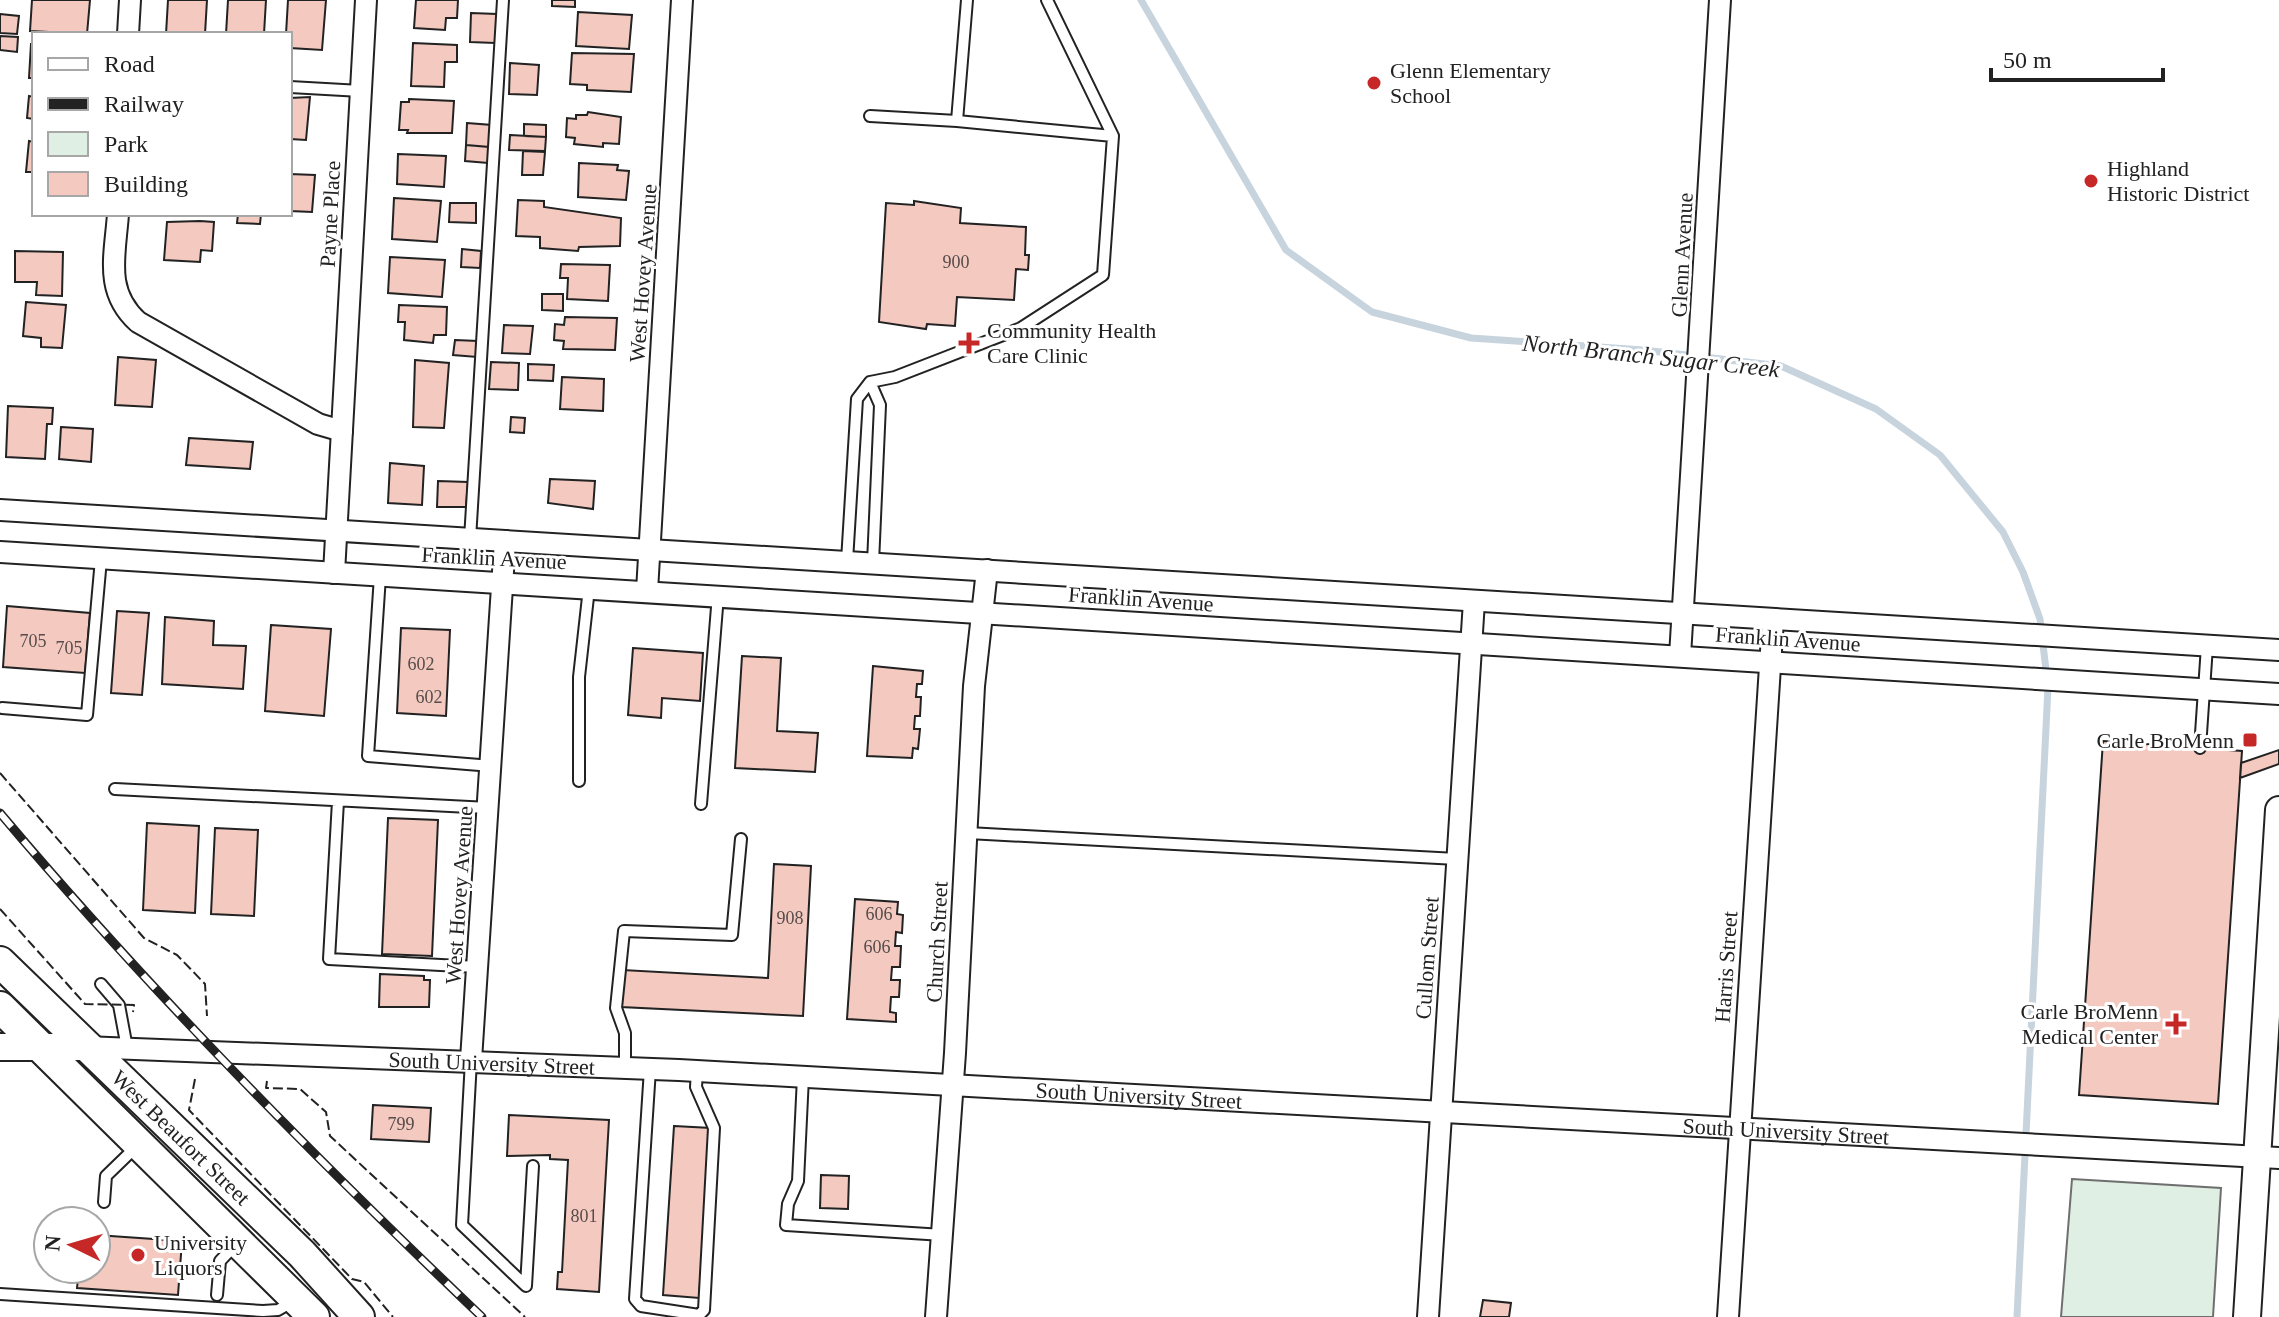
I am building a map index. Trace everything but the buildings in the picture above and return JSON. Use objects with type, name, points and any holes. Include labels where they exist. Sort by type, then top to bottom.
[{"type":"main road","name":"West Beaufort Street","points":[[0,962],[84,1047],[302,1254],[359,1317]]},
{"type":"main road","name":"West Beaufort Street","points":[[0,1007],[306,1308]]},
{"type":"street","points":[[128,32],[130,0]]},
{"type":"street","name":"Payne Place","points":[[334,573],[366,0]]},
{"type":"street","name":"West Hovey Avenue","points":[[647,591],[682,0]]},
{"type":"street","name":"Glenn Avenue","points":[[1680,656],[1720,0]]},
{"type":"street","points":[[118,216],[114,278],[121,307],[138,322],[318,424],[342,431]]},
{"type":"street","name":"Franklin Avenue","points":[[0,510],[2279,650]]},
{"type":"street","name":"West Hovey Avenue","points":[[471,1060],[505,541]]},
{"type":"street","name":"Franklin Avenue","points":[[0,552],[2279,694]]},
{"type":"street","name":"Church Street","points":[[936,1317],[953,1086],[980,613],[987,570]]},
{"type":"street","name":"Cullom Street","points":[[1428,1317],[1474,601]]},
{"type":"street","name":"Harris Street","points":[[1728,1317],[1773,620]]},
{"type":"street","points":[[2247,1317],[2268,1157],[2279,826]]},
{"type":"street","name":"South University Street","points":[[0,1047],[37,1045],[625,1067],[2268,1157]]},
{"type":"lane","points":[[470,539],[503,0]]},
{"type":"lane","points":[[957,121],[967,0]]},
{"type":"lane","points":[[847,561],[857,399],[870,382],[895,377],[1021,328],[1103,275],[1113,136],[1047,0]]},
{"type":"lane","points":[[292,87],[361,91]]},
{"type":"lane","points":[[870,116],[1113,136]]},
{"type":"lane","points":[[870,382],[880,405],[873,563]]},
{"type":"lane","points":[[2,708],[87,715],[101,559]]},
{"type":"lane","points":[[380,576],[368,756],[492,766]]},
{"type":"lane","points":[[579,781],[579,677],[589,588]]},
{"type":"lane","points":[[701,804],[718,595]]},
{"type":"lane","points":[[2200,748],[2207,646]]},
{"type":"lane","points":[[115,789],[489,808]]},
{"type":"lane","points":[[338,801],[329,959],[478,967]]},
{"type":"lane","points":[[968,833],[1457,859]]},
{"type":"lane","points":[[625,1067],[625,1033],[616,1008],[624,931],[732,935],[741,839]]},
{"type":"lane","points":[[101,984],[119,1005],[127,1048]]},
{"type":"lane","points":[[471,1060],[462,1225],[526,1286],[533,1166]]},
{"type":"lane","points":[[650,1069],[635,1299],[641,1306],[699,1315],[704,1310],[714,1128],[696,1087],[697,1071]]},
{"type":"lane","points":[[803,1077],[798,1181],[788,1204],[786,1225],[943,1235]]},
{"type":"lane","points":[[104,1202],[106,1176],[138,1144]]},
{"type":"lane","points":[[217,1295],[220,1261],[239,1241]]},
{"type":"lane","points":[[0,1294],[263,1311],[306,1308]]},
{"type":"green space","points":[[2072,1179],[2221,1188],[2213,1317],[2061,1317]]},
{"type":"waterway","name":"North Branch Sugar Creek","points":[[1141,0],[1286,250],[1372,312],[1471,338],[1643,350],[1781,366],[1876,409],[1940,455],[2003,532],[2023,572],[2040,619],[2048,687],[2017,1317]]},
{"type":"railway","points":[[0,813],[115,944],[234,1072],[482,1317]]},
{"type":"fence","points":[[0,773],[144,938],[177,955],[205,984],[207,1016]]},
{"type":"fence","points":[[0,909],[85,1004],[134,1005],[133,1012]]},
{"type":"fence","points":[[195,1079],[189,1110],[352,1279],[364,1282],[393,1317]]},
{"type":"fence","points":[[267,1081],[266,1088],[300,1089],[326,1112],[330,1136],[525,1317]]},
{"type":"place","name":"Glenn Elementary School","points":[[1374,83]]},
{"type":"place","name":"Highland Historic District","points":[[2091,181]]},
{"type":"place","name":"Community Health Care Clinic","points":[[969,343]]},
{"type":"place","name":"Carle BroMenn","points":[[2250,740]]},
{"type":"place","name":"Carle BroMenn Medical Center","points":[[2176,1024]]},
{"type":"place","name":"University Liquors","points":[[138,1255]]}]
